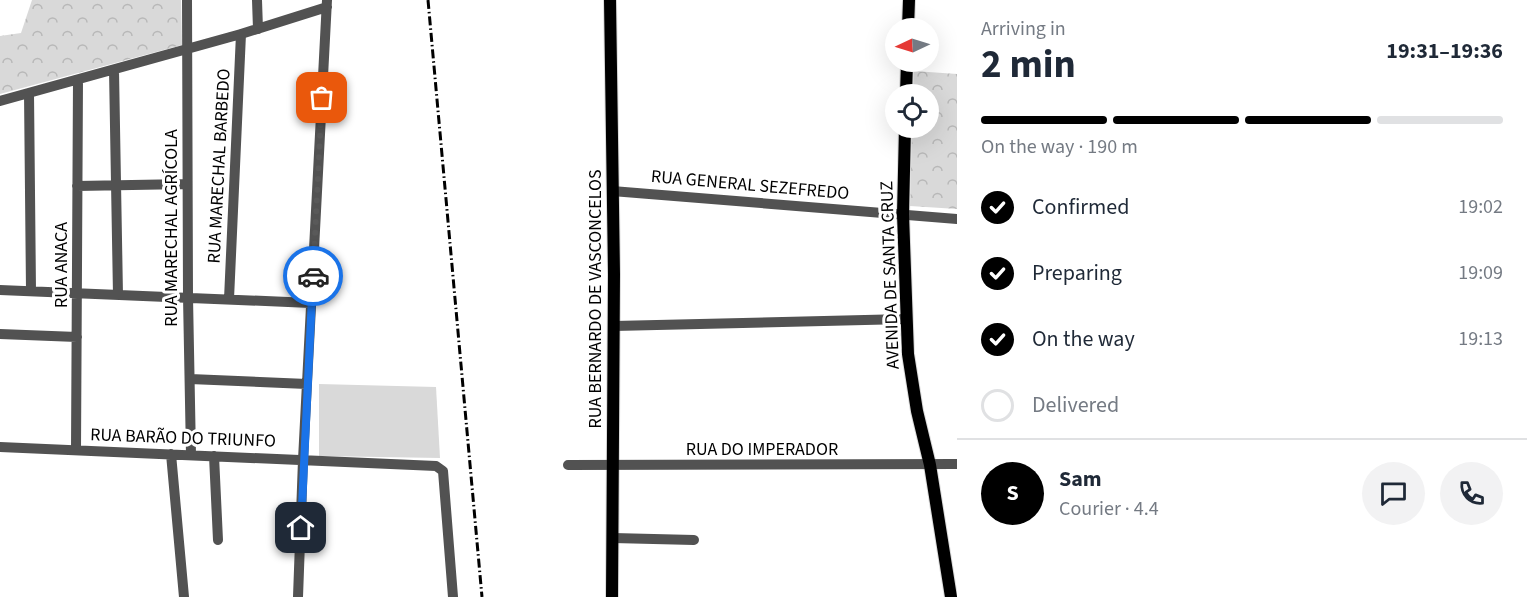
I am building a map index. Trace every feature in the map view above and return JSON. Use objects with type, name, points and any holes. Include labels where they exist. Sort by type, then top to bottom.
[{"type":"main road","name":"RUA BERNARDO DE VASCONCELOS","points":[[609,0],[614,326],[612,597]]},
{"type":"main road","points":[[908,18],[909,0]]},
{"type":"main road","name":"AVENIDA DE SANTA CRUZ","points":[[905,138],[903,214],[910,368],[930,465],[951,597]]},
{"type":"street","name":"RUA MARECHAL AGRÍCOLA","points":[[187,0],[191,455]]},
{"type":"street","points":[[257,0],[258,29]]},
{"type":"street","name":"RUA MARECHAL BARBEDO","points":[[0,101],[258,29],[327,4]]},
{"type":"street","points":[[298,597],[327,4]]},
{"type":"street","name":"RUA MARECHAL BARBEDO","points":[[229,299],[241,34]]},
{"type":"street","points":[[114,70],[118,294]]},
{"type":"street","name":"RUA ANACA","points":[[76,450],[78,80]]},
{"type":"street","points":[[29,93],[31,291]]},
{"type":"street","points":[[77,186],[187,184]]},
{"type":"street","name":"RUA GENERAL SEZEFREDO","points":[[612,191],[957,219]]},
{"type":"street","points":[[0,290],[311,303]]},
{"type":"street","points":[[614,326],[906,319]]},
{"type":"street","points":[[0,333],[77,336]]},
{"type":"street","points":[[189,380],[307,384]]},
{"type":"street","name":"RUA BARÃO DO TRIUNFO","points":[[0,447],[436,466],[443,471],[453,597]]},
{"type":"street","points":[[171,454],[184,597]]},
{"type":"street","points":[[214,456],[218,540]]},
{"type":"street","name":"RUA DO IMPERADOR","points":[[568,465],[957,464]]},
{"type":"street","points":[[613,538],[694,540]]},
{"type":"green space","points":[[32,0],[181,0],[182,45],[0,94],[0,36],[21,33]]},
{"type":"green space","points":[[914,72],[957,74],[957,209],[910,206],[912,138],[939,138],[939,84],[913,84]]},
{"type":"green space","points":[[319,384],[436,387],[440,458],[319,456]]},
{"type":"railway","points":[[428,0],[482,597]]},
{"type":"way so far","points":[[313,276],[322,98]]},
{"type":"route","points":[[301,528],[313,276]]}]
